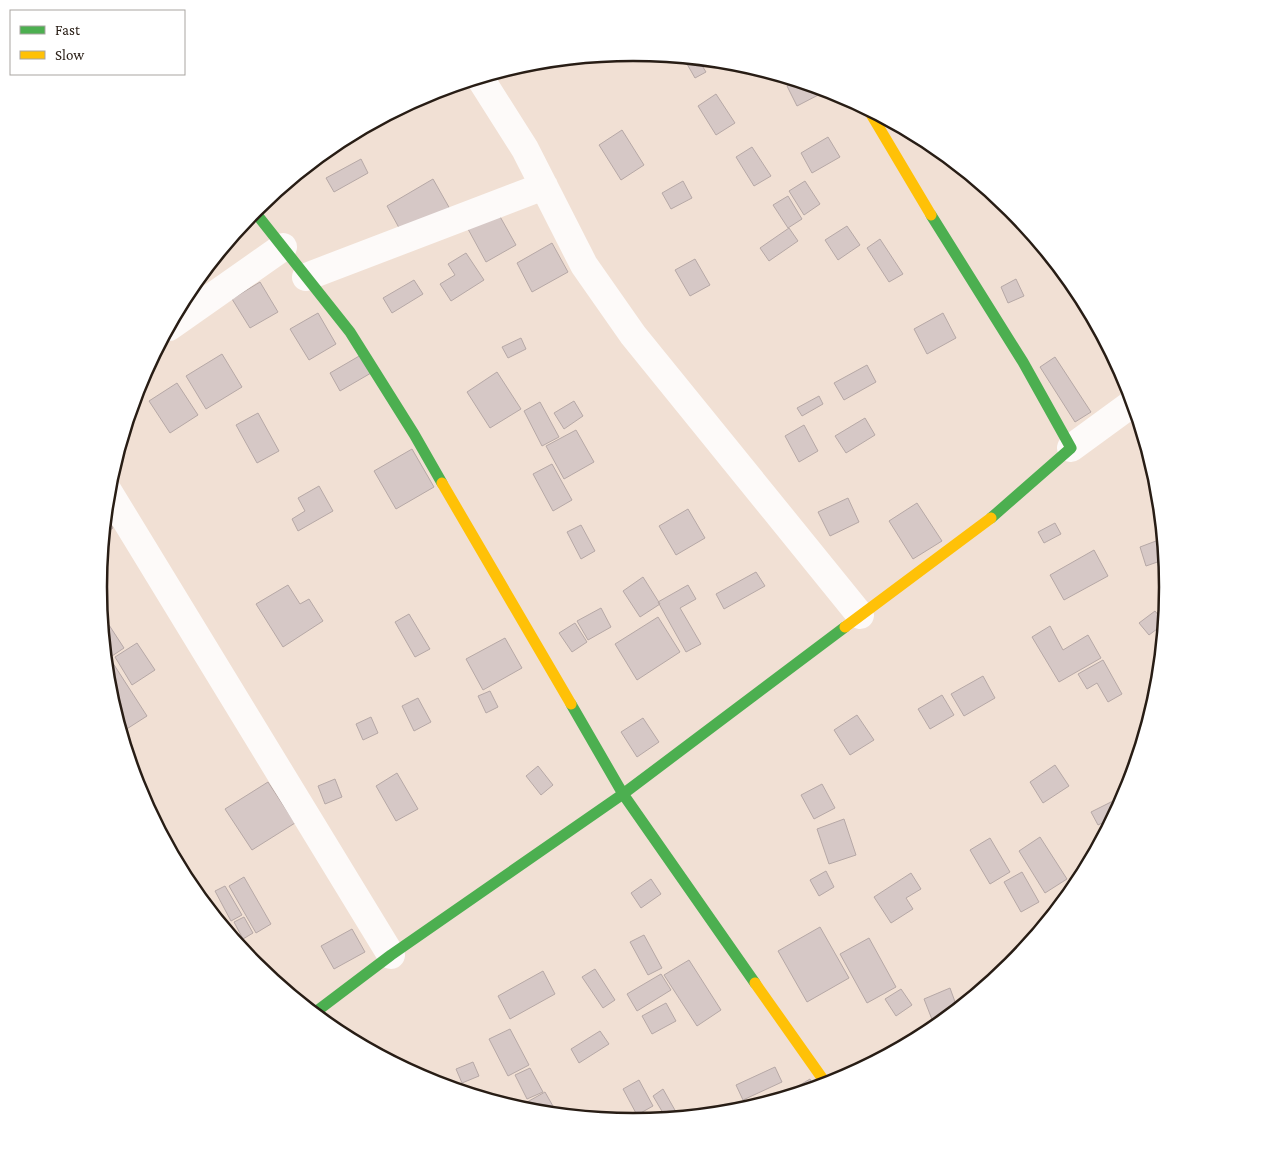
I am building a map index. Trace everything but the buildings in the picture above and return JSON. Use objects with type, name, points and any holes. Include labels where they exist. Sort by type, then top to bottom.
[{"type":"street","points":[[483,83],[525,149],[584,264],[633,335],[860,615]]},
{"type":"street","points":[[874,120],[893,154],[1048,403],[1071,448]]},
{"type":"street","points":[[306,277],[544,186]]},
{"type":"street","points":[[259,217],[350,332],[414,434],[623,794],[823,1079]]},
{"type":"street","points":[[182,318],[283,247]]},
{"type":"street","points":[[320,1010],[391,955],[623,794],[1001,510],[1071,448],[1128,407]]},
{"type":"street","points":[[115,502],[391,955]]},
{"type":"traffic: fast","points":[[931,215],[1023,362],[1071,448],[991,518]]},
{"type":"traffic: fast","points":[[259,217],[350,332],[414,434],[442,483]]},
{"type":"traffic: fast","points":[[319,1009],[391,955],[623,794],[845,627]]},
{"type":"traffic: fast","points":[[571,704],[623,794],[755,983]]},
{"type":"traffic: slow","points":[[875,121],[931,215]]},
{"type":"traffic: slow","points":[[442,483],[571,704]]},
{"type":"traffic: slow","points":[[845,627],[991,518]]},
{"type":"traffic: slow","points":[[755,983],[823,1079]]}]
